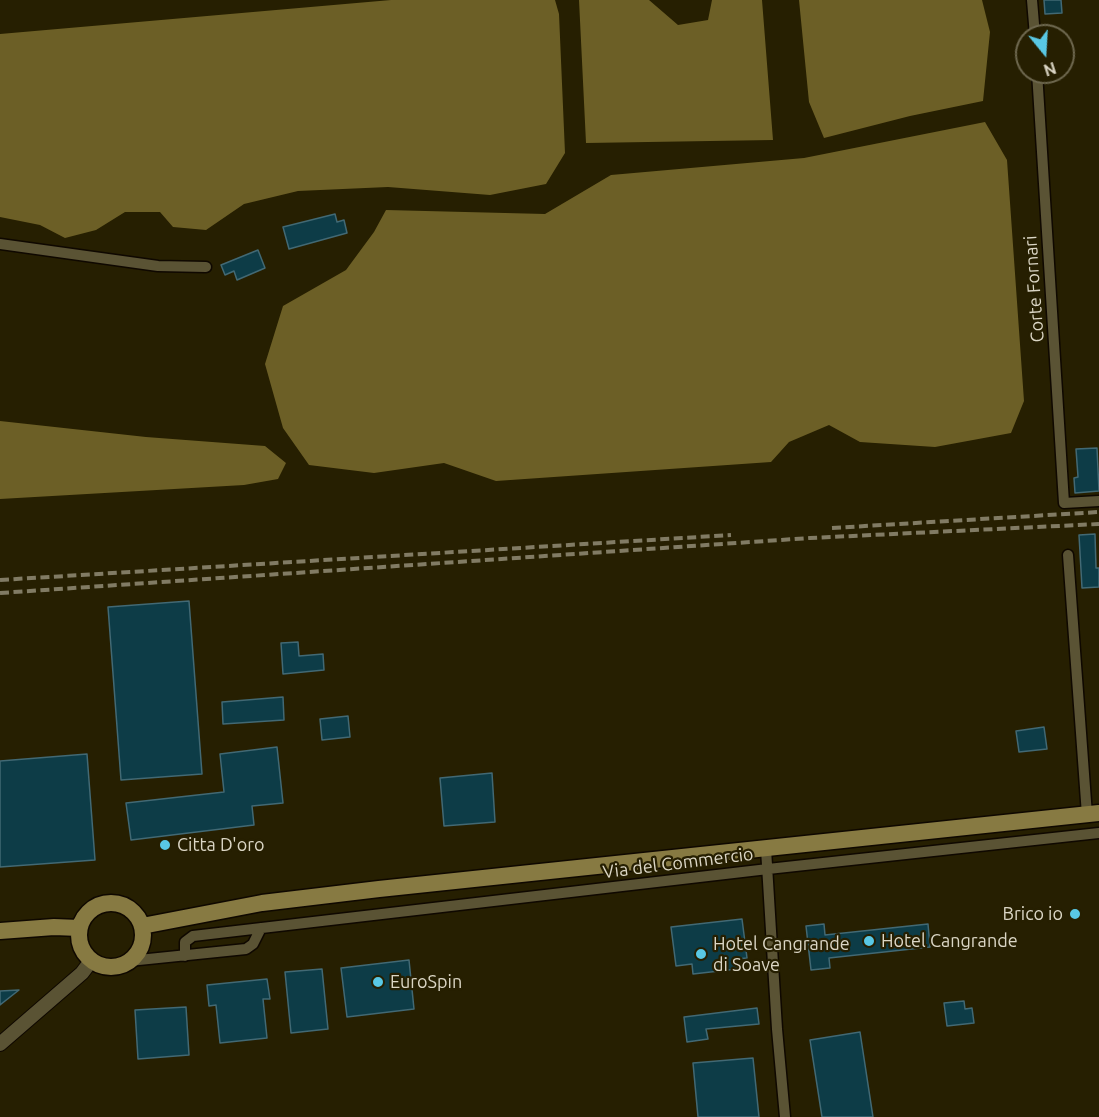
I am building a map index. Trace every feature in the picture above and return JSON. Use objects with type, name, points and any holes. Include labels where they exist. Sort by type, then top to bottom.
[{"type":"main road","points":[[142,926],[273,902],[1093,814]]},
{"type":"main road","points":[[106,902],[128,907],[134,912],[142,926],[141,946],[129,961],[114,967],[106,967],[91,961],[81,950],[78,935],[86,914],[91,908],[106,902]]},
{"type":"main road","points":[[0,931],[54,927],[79,928]]},
{"type":"street","points":[[1032,0],[1034,24]]},
{"type":"street","name":"Corte Fornari","points":[[1038,84],[1064,503],[1099,501]]},
{"type":"street","points":[[0,244],[158,266],[206,267]]},
{"type":"street","points":[[1068,555],[1093,814]]},
{"type":"street","name":"Via del Commercio","points":[[185,956],[185,942],[193,936],[768,868],[1099,833]]},
{"type":"street","points":[[766,849],[785,1117]]},
{"type":"street","points":[[129,961],[246,948],[253,944],[261,928]]},
{"type":"street","points":[[0,1044],[82,973],[91,961]]},
{"type":"shaded area","points":[[391,0],[555,0],[559,14],[565,153],[546,184],[490,195],[388,187],[298,191],[244,204],[206,230],[173,227],[160,212],[125,212],[96,230],[65,238],[40,225],[0,217],[0,34]]},
{"type":"shaded area","points":[[579,0],[649,0],[678,25],[708,20],[712,0],[762,0],[773,140],[586,143]]},
{"type":"shaded area","points":[[799,0],[982,0],[990,32],[983,101],[910,116],[824,138],[809,102]]},
{"type":"shaded area","points":[[985,122],[1007,160],[1024,401],[1011,433],[935,447],[860,442],[829,425],[789,442],[771,462],[496,481],[444,463],[374,473],[309,465],[283,428],[265,364],[283,306],[346,270],[374,232],[386,210],[545,214],[611,175],[804,158]]},
{"type":"shaded area","points":[[0,421],[146,437],[265,446],[286,463],[278,479],[244,485],[0,499]]},
{"type":"building","points":[[1044,0],[1061,0],[1062,13],[1045,14]]},
{"type":"building","points":[[335,214],[337,222],[344,220],[347,233],[289,249],[283,227]]},
{"type":"building","points":[[258,250],[265,268],[237,280],[234,271],[225,275],[221,265]]},
{"type":"building","points":[[1097,448],[1099,491],[1075,493],[1074,478],[1078,477],[1076,449]]},
{"type":"building","points":[[1095,534],[1099,587],[1082,588],[1079,535]]},
{"type":"building","points":[[189,601],[202,774],[121,780],[108,607]]},
{"type":"building","points":[[298,642],[299,656],[323,654],[324,670],[283,674],[281,643]]},
{"type":"building","points":[[283,697],[284,720],[223,724],[222,702]]},
{"type":"building","points":[[348,716],[350,737],[322,740],[320,719]]},
{"type":"building","points":[[1044,727],[1047,749],[1019,752],[1016,731]]},
{"type":"building","points":[[277,747],[283,803],[252,806],[254,825],[131,840],[126,803],[224,792],[220,754]]},
{"type":"building","points":[[87,754],[95,860],[0,867],[0,761]]},
{"type":"building","points":[[492,773],[495,822],[444,826],[440,778]]},
{"type":"building","points":[[742,919],[747,958],[736,959],[737,969],[693,974],[692,964],[676,966],[671,927]]},
{"type":"building","name":"Hotel Cangrande","points":[[824,924],[825,935],[928,924],[930,947],[829,958],[830,968],[811,970],[806,926]]},
{"type":"building","points":[[409,960],[414,1009],[347,1017],[341,968]]},
{"type":"building","points":[[322,969],[328,1029],[291,1033],[285,972]]},
{"type":"building","points":[[267,979],[270,999],[263,999],[267,1038],[220,1043],[216,1005],[209,1006],[207,985]]},
{"type":"building","points":[[19,990],[0,1005],[0,991]]},
{"type":"building","points":[[964,1001],[965,1009],[972,1008],[974,1023],[947,1026],[944,1003]]},
{"type":"building","points":[[186,1007],[189,1055],[138,1059],[135,1010]]},
{"type":"building","points":[[757,1008],[759,1024],[706,1029],[708,1039],[687,1042],[684,1017]]},
{"type":"building","points":[[860,1032],[873,1117],[822,1117],[810,1040]]},
{"type":"building","points":[[753,1058],[759,1117],[698,1117],[693,1063]]},
{"type":"railway","points":[[832,528],[1099,512]]},
{"type":"railway","points":[[0,593],[810,538],[1099,524]]},
{"type":"railway","points":[[0,580],[731,535]]},
{"type":"place","name":"Citta D'oro","points":[[165,845]]},
{"type":"place","name":"Brico io","points":[[1075,914]]},
{"type":"place","name":"Hotel Cangrande","points":[[869,941]]},
{"type":"place","name":"Hotel Cangrande di Soave","points":[[701,954]]},
{"type":"place","name":"EuroSpin","points":[[378,982]]}]
